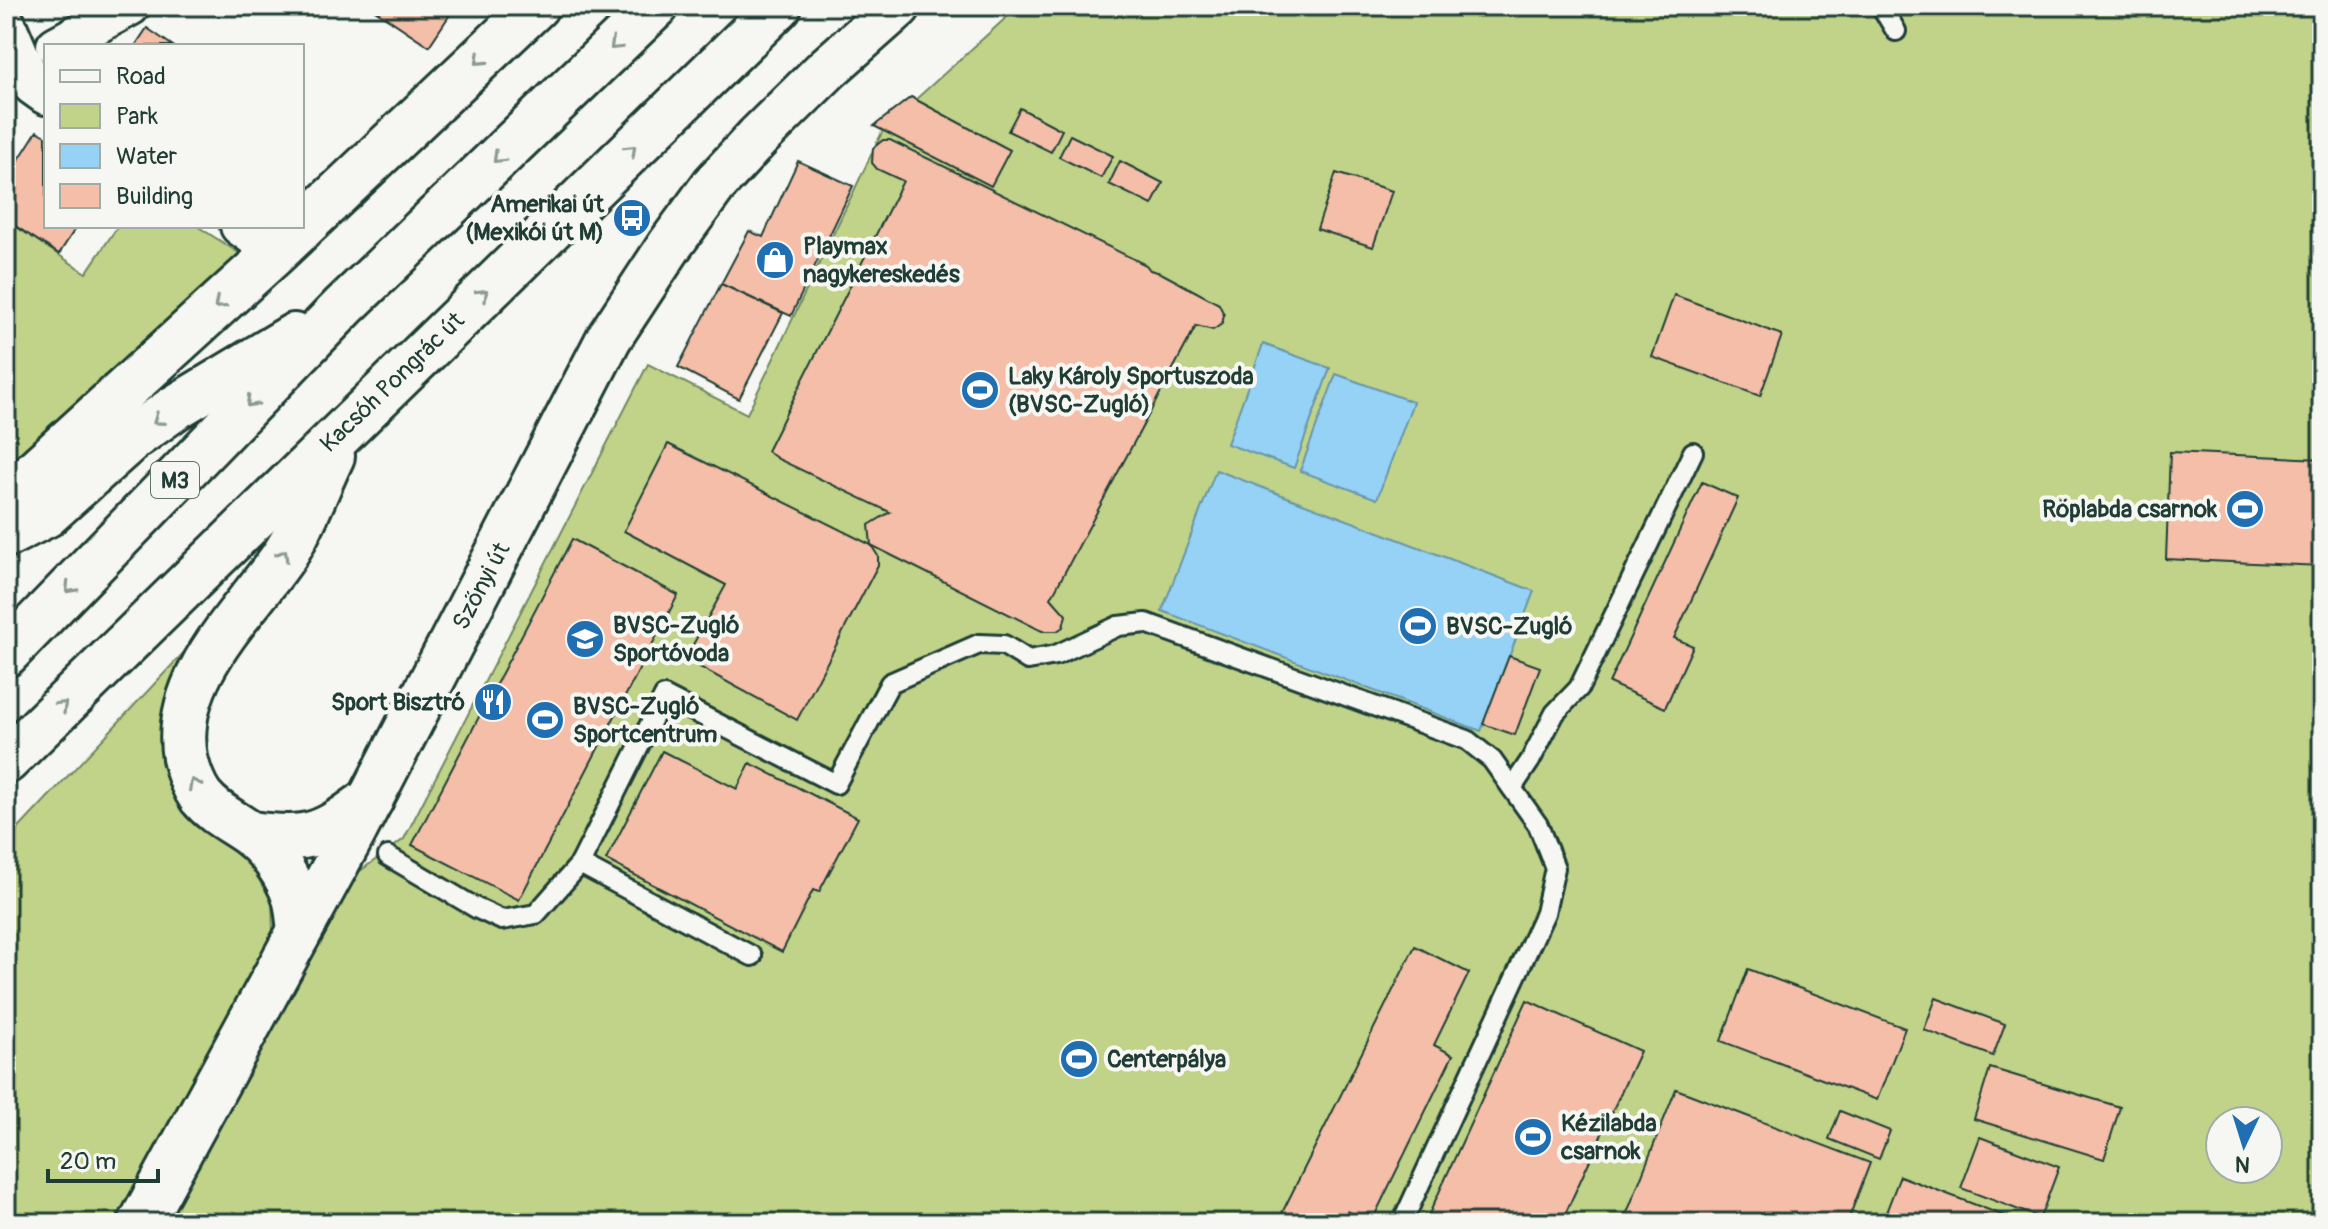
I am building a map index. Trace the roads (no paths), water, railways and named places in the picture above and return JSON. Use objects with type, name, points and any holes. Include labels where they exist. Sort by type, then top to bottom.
[{"type":"main road","points":[[304,226],[536,6]]},
{"type":"main road","name":"M3","points":[[6,654],[344,306],[656,6]]},
{"type":"main road","name":"Kacsóh Pongrác út","points":[[6,761],[779,6]]},
{"type":"main road","name":"Szőnyi út","points":[[141,1223],[371,799],[609,338],[714,185],[828,68],[898,6]]},
{"type":"main road","points":[[6,498],[301,228]]},
{"type":"main road","points":[[6,535],[46,515],[131,439],[176,407],[344,306]]},
{"type":"main road","points":[[347,426],[283,558],[237,616],[212,654],[186,705],[182,742],[188,771],[200,796],[225,820],[251,834],[284,839],[306,836],[333,828],[371,799]]},
{"type":"main road","points":[[251,834],[279,866],[295,898],[300,928]]},
{"type":"street","points":[[60,44],[130,6]]},
{"type":"street","points":[[6,24],[32,85],[44,94]]},
{"type":"street","points":[[243,228],[276,252]]},
{"type":"lane","points":[[1881,6],[1896,31]]},
{"type":"lane","points":[[1512,788],[1555,713],[1579,688],[1693,452]]},
{"type":"lane","points":[[388,856],[502,920],[536,914],[580,864],[664,696],[836,784],[890,683],[979,644],[1004,645],[1028,660],[1056,655],[1118,626],[1146,623],[1467,740],[1492,760],[1538,825],[1555,868],[1545,913],[1402,1223]]},
{"type":"lane","points":[[580,864],[752,956]]},
{"type":"water","points":[[1263,344],[1330,368],[1294,468],[1227,444]]},
{"type":"water","points":[[1336,374],[1413,402],[1377,499],[1300,471]]},
{"type":"water","points":[[1216,470],[1534,591],[1481,731],[1162,611]]},
{"type":"place","name":"Amerikai út (Mexikói út M)","points":[[632,218]]},
{"type":"place","name":"Playmax nagykereskedés","points":[[775,260]]},
{"type":"place","name":"Laky Károly Sportuszoda (BVSC-Zugló)","points":[[980,390]]},
{"type":"place","name":"Röplabda csarnok","points":[[2245,509]]},
{"type":"place","name":"BVSC-Zugló","points":[[1418,626]]},
{"type":"place","name":"BVSC-Zugló Sportóvoda","points":[[585,639]]},
{"type":"place","name":"Sport Bisztró","points":[[493,702]]},
{"type":"place","name":"BVSC-Zugló Sportcentrum","points":[[545,720]]},
{"type":"place","name":"Centerpálya","points":[[1079,1059]]},
{"type":"place","name":"Kézilabda csarnok","points":[[1533,1137]]}]
